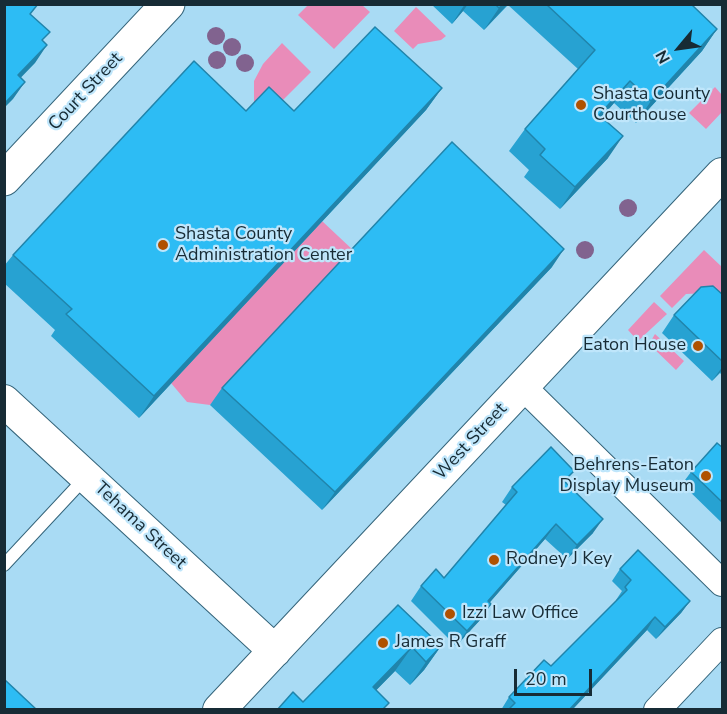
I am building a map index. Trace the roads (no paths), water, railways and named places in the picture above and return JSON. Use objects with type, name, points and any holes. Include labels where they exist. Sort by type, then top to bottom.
[{"type":"main road","name":"Court Street","points":[[4,179],[168,4]]},
{"type":"street","name":"West Street","points":[[219,710],[723,174]]},
{"type":"street","points":[[523,387],[723,583]]},
{"type":"street","name":"Tehama Street","points":[[4,401],[275,651]]},
{"type":"street","points":[[657,710],[723,641]]},
{"type":"lane","points":[[4,565],[86,477]]},
{"type":"place","name":"Shasta County Courthouse","points":[[581,105]]},
{"type":"place","name":"Shasta County Administration Center","points":[[163,245]]},
{"type":"place","name":"Eaton House","points":[[698,346]]},
{"type":"place","name":"Behrens-Eaton Display Museum","points":[[706,476]]},
{"type":"place","name":"Rodney J Key","points":[[494,560]]},
{"type":"place","name":"Izzi Law Office","points":[[450,614]]},
{"type":"place","name":"James R Graff","points":[[383,643]]}]
